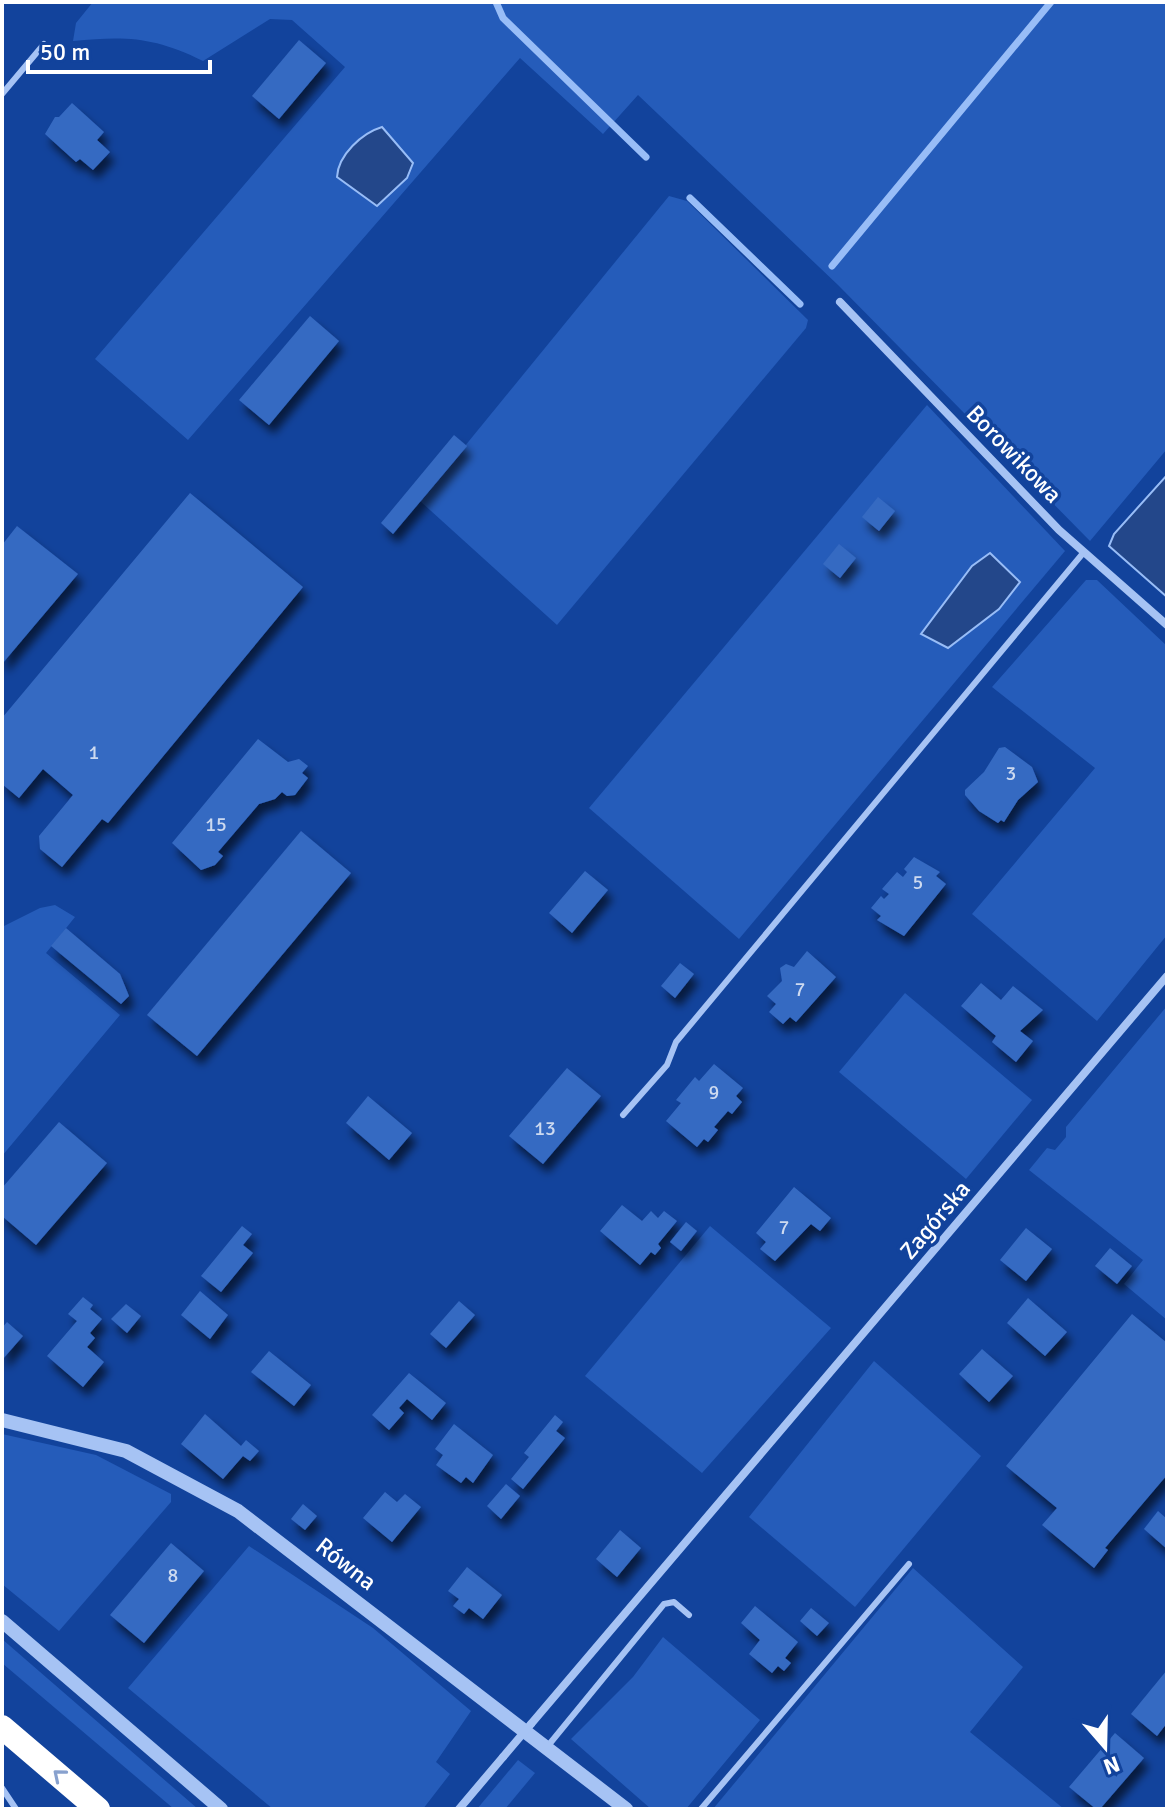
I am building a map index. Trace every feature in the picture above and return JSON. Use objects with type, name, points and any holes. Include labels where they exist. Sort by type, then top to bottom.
[{"type":"highway","points":[[2,1727],[98,1809]]},
{"type":"street","name":"Borowikowa","points":[[840,302],[1084,552],[1167,625]]},
{"type":"street","name":"Zagórska","points":[[459,1809],[1167,976]]},
{"type":"street","name":"Równa","points":[[2,1420],[126,1451],[238,1511],[303,1558],[545,1750],[626,1809]]},
{"type":"street","points":[[2,1621],[221,1809]]},
{"type":"lane","points":[[2,94],[44,44]]},
{"type":"lane","points":[[623,1115],[667,1065],[676,1042],[1084,552]]},
{"type":"lane","points":[[701,1809],[909,1564]]},
{"type":"lane","points":[[545,1750],[664,1604],[674,1602],[689,1615]]},
{"type":"lane","points":[[2,1788],[16,1809]]},
{"type":"shaded area","points":[[93,2],[1167,2],[1167,449],[1090,541],[838,285],[638,95],[603,134],[520,58],[188,440],[95,359],[345,67],[292,20],[270,19],[203,61],[170,47],[140,40],[73,41],[76,23]]},
{"type":"shaded area","points":[[382,127],[413,163],[407,178],[377,206],[337,177],[338,169],[352,146]]},
{"type":"shaded area","points":[[669,196],[687,201],[808,320],[806,328],[557,625],[420,501]]},
{"type":"shaded area","points":[[927,405],[1065,551],[739,939],[589,808]]},
{"type":"shaded area","points":[[1167,475],[1167,597],[1109,546],[1114,534]]},
{"type":"shaded area","points":[[990,553],[1020,582],[999,609],[948,648],[921,634],[972,566]]},
{"type":"shaded area","points":[[1086,580],[1097,580],[1167,646],[1167,935],[1097,1021],[972,914],[1095,768],[992,687]]},
{"type":"shaded area","points":[[55,905],[75,917],[46,953],[120,1015],[2,1156],[2,927],[40,908]]},
{"type":"shaded area","points":[[905,993],[1032,1100],[966,1179],[839,1072]]},
{"type":"shaded area","points":[[1167,1006],[1167,1320],[1124,1284],[1143,1260],[1029,1170],[1047,1148],[1055,1150],[1066,1137],[1066,1127]]},
{"type":"shaded area","points":[[710,1226],[831,1328],[702,1473],[585,1376]]},
{"type":"shaded area","points":[[874,1361],[981,1456],[855,1607],[749,1517]]},
{"type":"shaded area","points":[[2,1434],[96,1455],[171,1494],[171,1502],[59,1631],[2,1584]]},
{"type":"shaded area","points":[[249,1546],[373,1628],[471,1711],[436,1762],[450,1774],[423,1809],[273,1809],[128,1688]]},
{"type":"shaded area","points":[[913,1568],[1023,1667],[970,1732],[1064,1809],[713,1809]]},
{"type":"shaded area","points":[[663,1637],[760,1720],[686,1809],[651,1809],[571,1739],[633,1677]]},
{"type":"shaded area","points":[[2,1639],[198,1809],[174,1809],[2,1663]]},
{"type":"shaded area","points":[[518,1760],[535,1773],[505,1809],[477,1809]]},
{"type":"building","points":[[299,40],[326,63],[279,119],[252,96]]},
{"type":"building","points":[[72,103],[104,132],[97,140],[110,152],[93,170],[80,159],[76,162],[45,134],[55,117],[59,117]]},
{"type":"building","points":[[310,316],[339,341],[269,425],[239,400]]},
{"type":"building","points":[[454,435],[467,446],[393,534],[381,523]]},
{"type":"building","points":[[190,493],[303,587],[108,823],[102,819],[62,867],[40,849],[39,836],[73,795],[43,769],[19,798],[2,784],[2,718]]},
{"type":"building","points":[[878,497],[895,511],[879,531],[862,517]]},
{"type":"building","points":[[17,526],[78,574],[2,664],[2,545]]},
{"type":"building","points":[[839,544],[856,558],[840,578],[823,564]]},
{"type":"building","points":[[258,739],[288,762],[299,759],[308,766],[302,773],[308,778],[295,795],[287,796],[282,792],[275,799],[259,804],[218,852],[223,856],[215,865],[201,870],[172,843]]},
{"type":"building","points":[[1005,747],[1032,767],[1038,782],[1018,800],[1004,822],[1001,820],[998,823],[979,811],[965,795],[965,790],[984,772],[999,748]]},
{"type":"building","points":[[301,831],[351,873],[197,1056],[147,1015]]},
{"type":"building","points":[[914,857],[940,872],[936,876],[946,884],[904,936],[877,920],[881,916],[871,908],[881,896],[884,899],[889,894],[882,889],[897,872],[903,877],[907,872],[904,869]]},
{"type":"building","points":[[585,871],[608,890],[572,933],[549,913]]},
{"type":"building","points":[[66,928],[120,974],[129,996],[121,1004],[51,946]]},
{"type":"building","points":[[807,951],[836,977],[796,1022],[790,1017],[783,1024],[769,1012],[776,1004],[767,996],[782,981],[780,968],[786,964],[794,967]]},
{"type":"building","points":[[680,963],[694,974],[675,998],[661,986]]},
{"type":"building","points":[[981,983],[1001,1000],[1013,986],[1043,1010],[1020,1031],[1033,1041],[1016,1062],[992,1042],[996,1036],[961,1006]]},
{"type":"building","points":[[714,1064],[743,1088],[736,1096],[742,1102],[732,1114],[728,1111],[714,1127],[718,1130],[708,1142],[704,1139],[697,1147],[666,1121],[681,1103],[676,1100],[695,1077],[699,1081]]},
{"type":"building","points":[[567,1068],[601,1096],[543,1164],[509,1136]]},
{"type":"building","points":[[368,1096],[412,1133],[389,1160],[346,1123]]},
{"type":"building","points":[[59,1122],[107,1163],[36,1245],[2,1216],[2,1188]]},
{"type":"building","points":[[794,1187],[831,1218],[820,1231],[811,1224],[775,1261],[760,1249],[766,1242],[756,1233]]},
{"type":"building","points":[[622,1205],[642,1221],[651,1211],[658,1218],[664,1211],[677,1221],[658,1244],[661,1248],[655,1255],[651,1252],[640,1265],[600,1231]]},
{"type":"building","points":[[686,1222],[697,1231],[681,1251],[670,1242]]},
{"type":"building","points":[[242,1226],[252,1234],[243,1245],[253,1253],[221,1292],[201,1276]]},
{"type":"building","points":[[1026,1228],[1052,1249],[1026,1281],[1000,1260]]},
{"type":"building","points":[[1110,1248],[1132,1266],[1117,1284],[1095,1266]]},
{"type":"building","points":[[200,1291],[228,1315],[210,1339],[181,1315]]},
{"type":"building","points":[[83,1297],[93,1305],[90,1309],[102,1319],[90,1333],[95,1338],[87,1347],[104,1362],[83,1387],[47,1356],[77,1321],[68,1314]]},
{"type":"building","points":[[1028,1298],[1067,1332],[1045,1356],[1007,1323]]},
{"type":"building","points":[[459,1301],[475,1315],[446,1348],[430,1334]]},
{"type":"building","points":[[126,1304],[141,1316],[127,1333],[111,1319]]},
{"type":"building","points":[[1132,1314],[1167,1343],[1167,1475],[1105,1548],[1108,1550],[1094,1568],[1042,1525],[1057,1508],[1006,1466]]},
{"type":"building","points":[[7,1322],[23,1336],[2,1360],[2,1328]]},
{"type":"building","points":[[982,1349],[1013,1376],[989,1402],[959,1374]]},
{"type":"building","points":[[269,1351],[311,1385],[294,1406],[251,1372]]},
{"type":"building","points":[[409,1373],[446,1403],[432,1420],[407,1399],[399,1408],[404,1413],[389,1430],[372,1415]]},
{"type":"building","points":[[205,1414],[241,1446],[246,1440],[259,1451],[250,1461],[243,1456],[223,1479],[181,1444]]},
{"type":"building","points":[[555,1415],[563,1422],[556,1431],[565,1438],[523,1489],[511,1479],[529,1457],[524,1453]]},
{"type":"building","points":[[454,1424],[493,1455],[473,1483],[466,1477],[461,1483],[436,1465],[443,1455],[435,1449]]},
{"type":"building","points":[[506,1484],[520,1496],[501,1519],[487,1506]]},
{"type":"building","points":[[385,1492],[397,1502],[405,1494],[421,1507],[392,1542],[363,1518]]},
{"type":"building","points":[[303,1504],[317,1516],[305,1530],[291,1519]]},
{"type":"building","points":[[1158,1511],[1167,1519],[1167,1549],[1144,1529]]},
{"type":"building","points":[[620,1530],[641,1548],[617,1577],[596,1559]]},
{"type":"building","points":[[171,1543],[204,1571],[144,1643],[110,1615]]},
{"type":"building","points":[[467,1567],[502,1595],[483,1619],[469,1608],[464,1614],[453,1606],[459,1599],[448,1591]]},
{"type":"building","points":[[755,1606],[798,1642],[785,1658],[791,1663],[784,1671],[778,1666],[772,1673],[749,1654],[760,1640],[741,1623]]},
{"type":"building","points":[[811,1608],[829,1623],[817,1636],[800,1621]]},
{"type":"building","points":[[1167,1670],[1167,1723],[1157,1736],[1131,1714]]},
{"type":"building","points":[[1115,1733],[1144,1758],[1100,1809],[1096,1809],[1069,1787]]},
{"type":"waterway","points":[[496,2],[503,18],[646,157]]},
{"type":"waterway","points":[[832,266],[1051,2]]},
{"type":"waterway","points":[[690,198],[800,304]]}]
